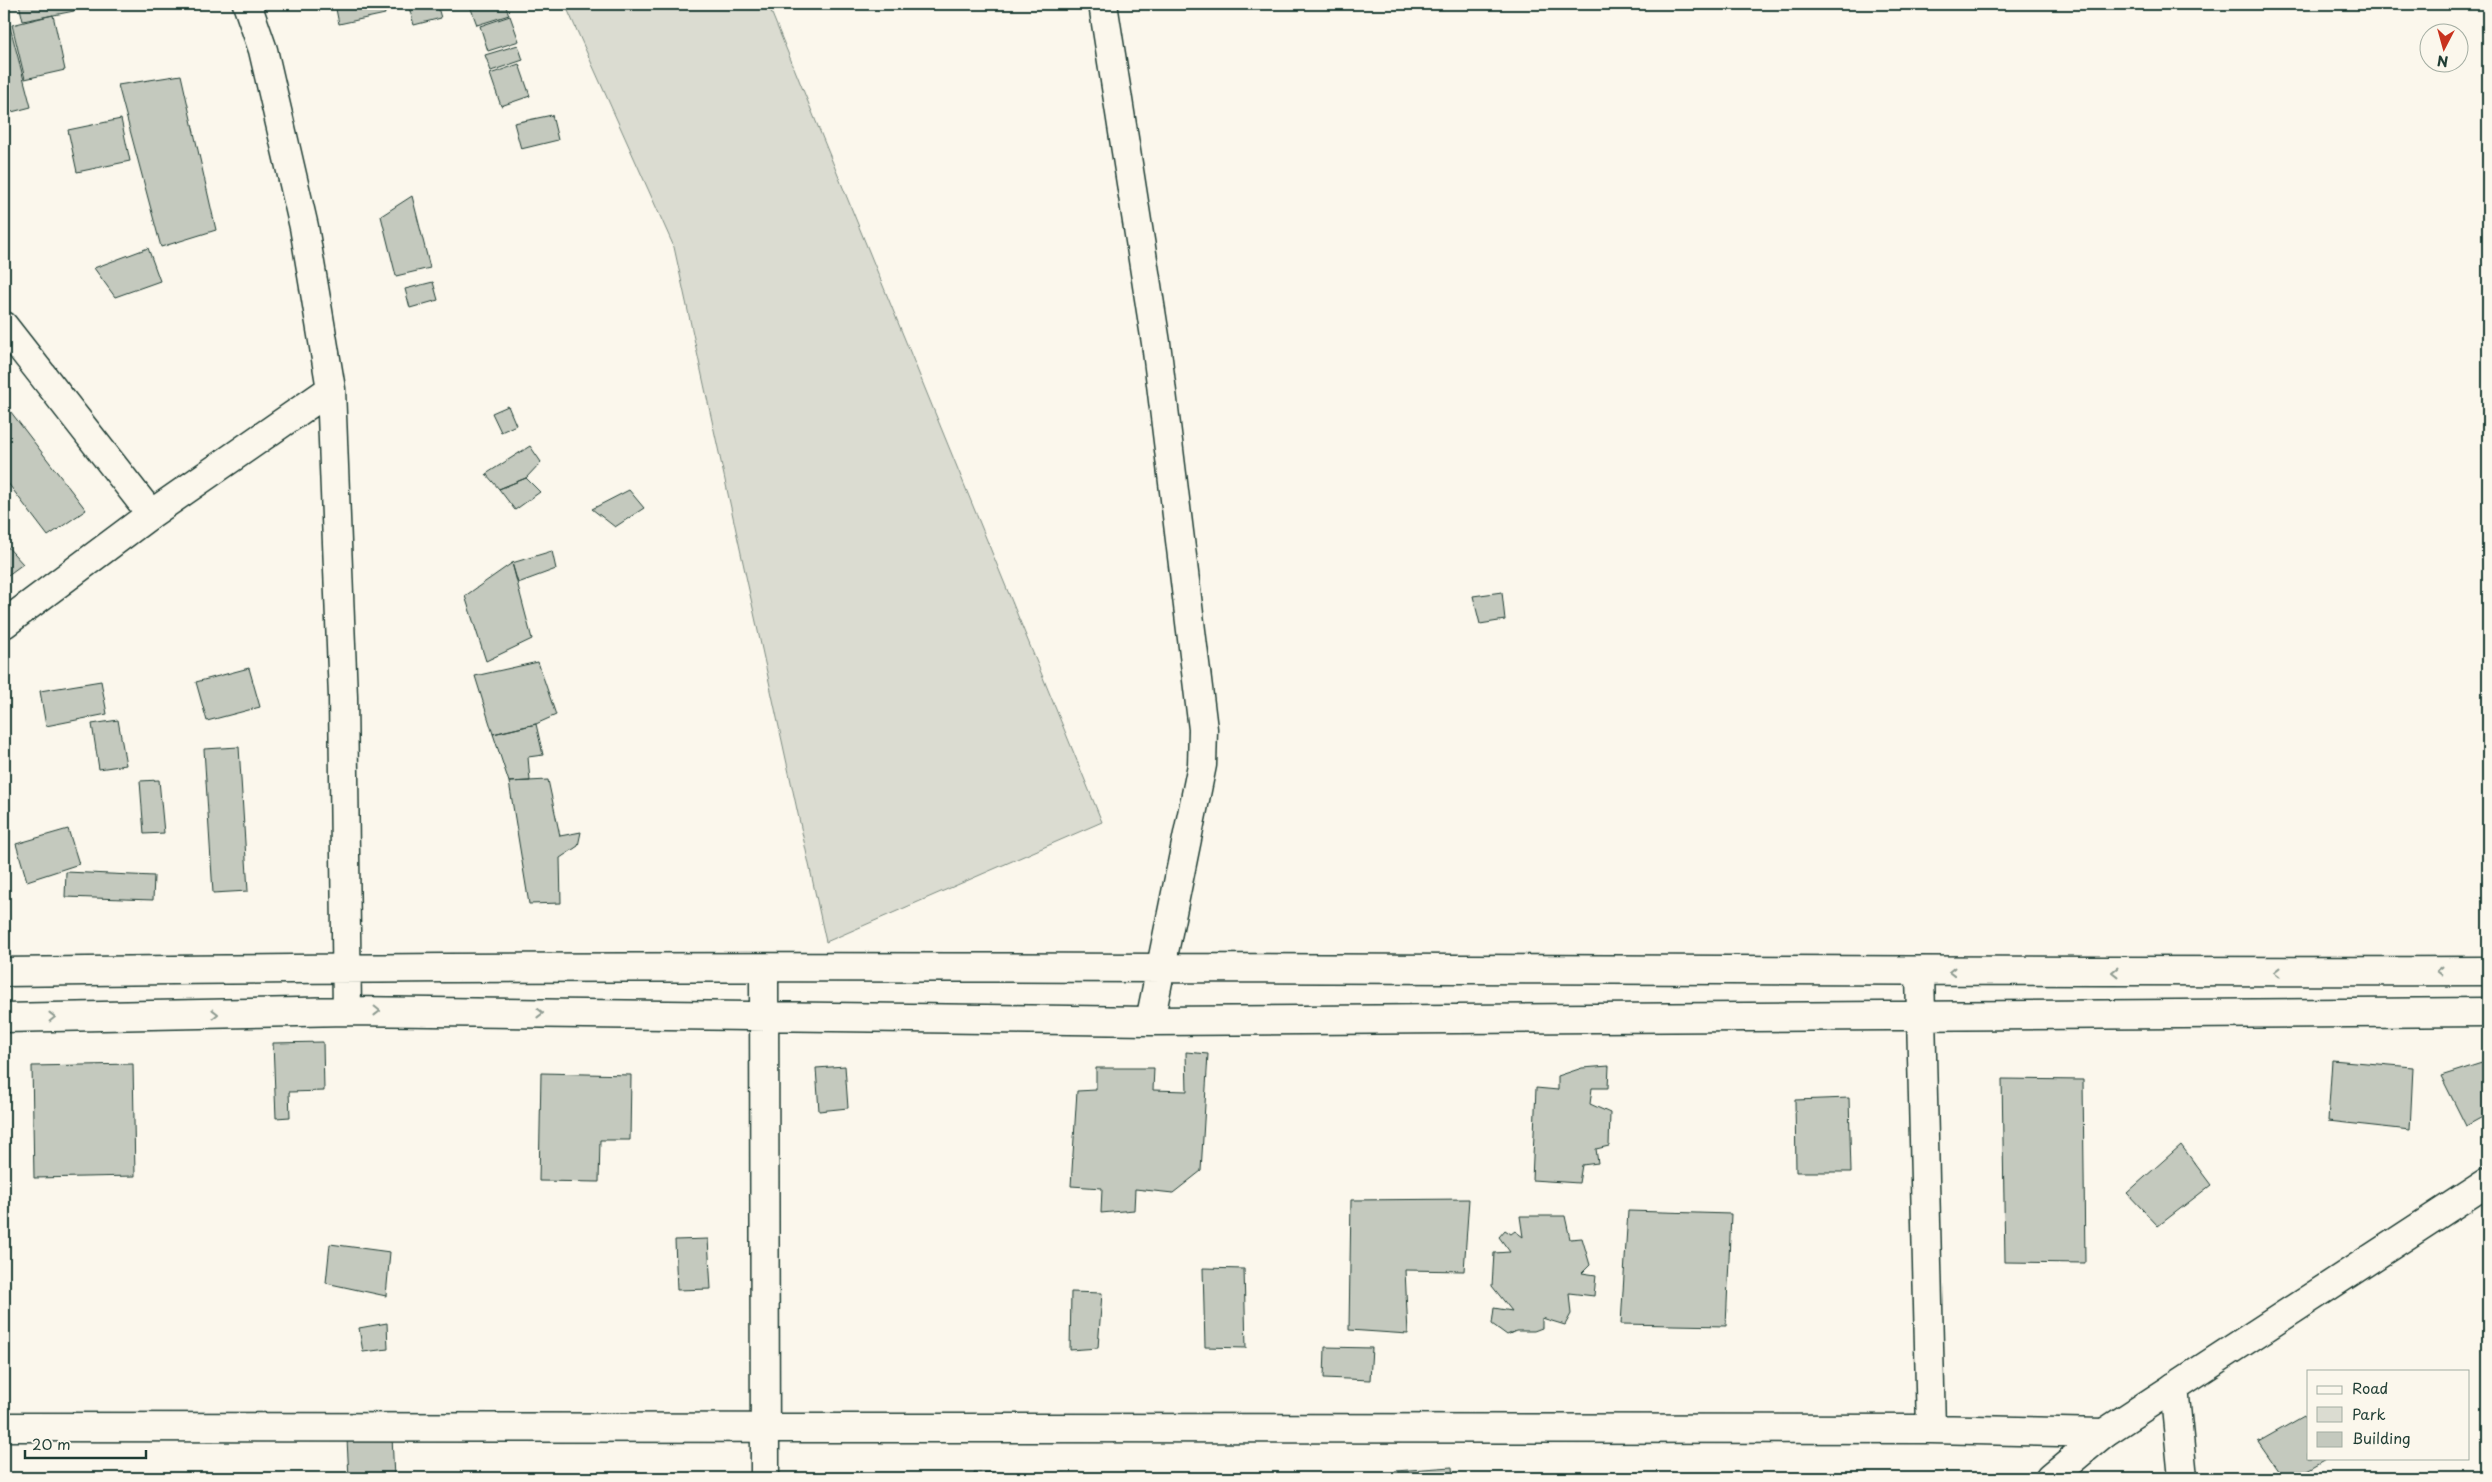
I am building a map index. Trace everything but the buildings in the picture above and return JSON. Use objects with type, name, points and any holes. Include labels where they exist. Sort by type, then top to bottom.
[{"type":"street","points":[[247,4],[263,50],[304,227],[331,388],[343,697],[348,1011]]},
{"type":"street","points":[[1103,4],[1156,342],[1203,729],[1202,765],[1150,1021]]},
{"type":"street","points":[[4,326],[151,514]]},
{"type":"street","points":[[4,624],[151,514],[331,388]]},
{"type":"street","points":[[4,972],[348,968],[1160,968],[1920,972],[2488,971]]},
{"type":"street","points":[[764,968],[765,1478]]},
{"type":"street","points":[[1920,972],[1930,1429]]},
{"type":"street","points":[[4,1018],[348,1011],[1150,1021],[2488,1012]]},
{"type":"street","points":[[2050,1478],[2104,1433],[2488,1182]]},
{"type":"street","points":[[2174,1387],[2183,1478]]},
{"type":"street","points":[[4,1427],[1930,1429],[2104,1433]]},
{"type":"green space","points":[[565,4],[768,4],[1102,822],[826,942],[674,247]]}]
